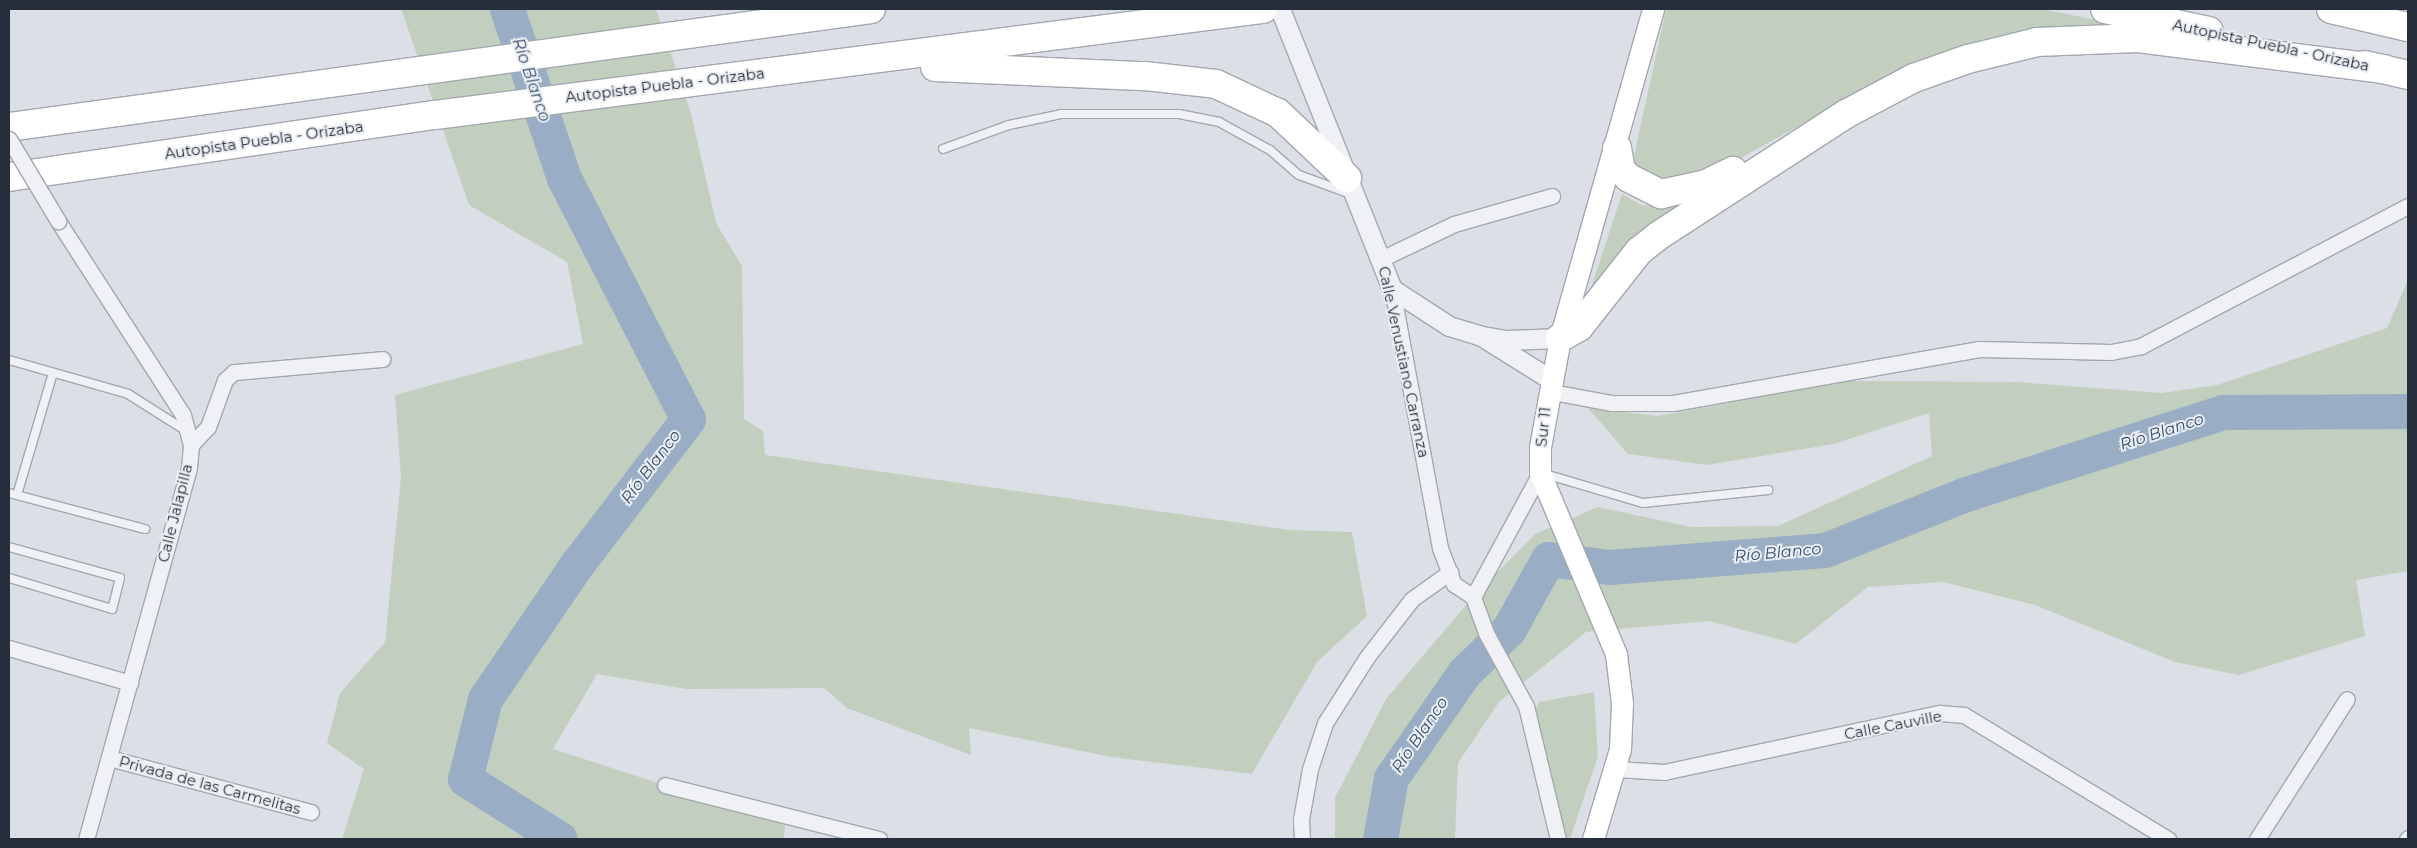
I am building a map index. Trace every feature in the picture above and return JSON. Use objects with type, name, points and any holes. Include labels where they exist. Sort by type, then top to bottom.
[{"type":"highway","points":[[728,27],[788,9]]},
{"type":"highway","points":[[9,127],[397,70],[871,9]]},
{"type":"highway","name":"Autopista Puebla - Orizaba","points":[[9,177],[435,115],[1263,9]]},
{"type":"highway","name":"Autopista Puebla - Orizaba","points":[[2105,9],[2396,72]]},
{"type":"highway","points":[[2331,9],[2408,27]]},
{"type":"highway","points":[[2367,9],[2408,22]]},
{"type":"highway","points":[[1617,148],[1621,170],[1635,184],[1661,194],[1678,193],[1706,184],[1914,78],[1968,58],[2037,42],[2138,38],[2396,72]]},
{"type":"highway","points":[[774,72],[972,66],[1216,84],[1278,113],[1352,187]]},
{"type":"highway","points":[[1560,338],[1584,321],[1639,251],[1846,114]]},
{"type":"main road","name":"Sur 11","points":[[1593,839],[1616,770],[1622,726],[1616,654],[1540,473],[1549,385],[1560,338],[1617,148],[1653,9]]},
{"type":"street","name":"Calle Venustiano Carranza","points":[[1280,9],[1382,258],[1392,289],[1440,548],[1450,572],[1462,593],[1474,599]]},
{"type":"street","name":"Calle Jalapilla","points":[[9,139],[58,221],[183,415],[189,438],[189,468],[86,839]]},
{"type":"street","points":[[1382,258],[1454,224],[1552,196]]},
{"type":"street","points":[[1481,336],[1549,385],[1612,403],[1672,403],[1979,349],[2111,352],[2133,347],[2408,206]]},
{"type":"street","points":[[1392,289],[1449,326],[1481,336],[1507,340],[1560,338]]},
{"type":"street","points":[[189,438],[208,427],[225,380],[234,372],[382,359]]},
{"type":"street","points":[[1540,473],[1474,599],[1486,633],[1516,680],[1558,839]]},
{"type":"street","points":[[1302,839],[1301,819],[1310,769],[1326,724],[1367,657],[1412,599],[1450,572]]},
{"type":"street","points":[[9,648],[130,683]]},
{"type":"street","points":[[2257,839],[2347,699]]},
{"type":"street","name":"Calle Cauville","points":[[1616,770],[1664,772],[1940,713],[1964,715],[2168,839]]},
{"type":"street","name":"Privada de las Carmelitas","points":[[109,758],[311,812]]},
{"type":"street","points":[[665,785],[879,839]]},
{"type":"lane","points":[[944,149],[1009,125],[1061,114],[1179,114],[1219,122],[1270,150],[1299,175],[1352,187]]},
{"type":"lane","points":[[9,360],[128,394],[189,438]]},
{"type":"lane","points":[[17,495],[53,373]]},
{"type":"lane","points":[[1540,473],[1643,503],[1768,490]]},
{"type":"lane","points":[[9,493],[145,529]]},
{"type":"lane","points":[[9,548],[120,578],[112,609],[9,578]]},
{"type":"green space","points":[[401,9],[656,9],[691,113],[716,223],[742,266],[744,419],[763,431],[765,455],[1290,530],[1352,532],[1367,616],[1317,662],[1252,774],[1111,757],[969,728],[971,755],[847,708],[824,688],[686,689],[597,674],[553,749],[785,824],[784,839],[342,839],[364,769],[327,743],[340,693],[385,642],[401,477],[395,395],[583,344],[567,262],[469,205]]},
{"type":"green space","points":[[1666,9],[2042,9],[2135,28],[1877,82],[1743,157],[1688,183],[1662,185],[1635,171],[1634,156]]},
{"type":"green space","points":[[1622,194],[1641,205],[1668,208],[1698,198],[1585,306]]},
{"type":"green space","points":[[2408,280],[2408,571],[2356,580],[2365,636],[2239,675],[2175,662],[2035,605],[1943,582],[1868,587],[1796,644],[1709,621],[1586,632],[1499,702],[1458,763],[1455,839],[1335,839],[1335,798],[1386,699],[1473,597],[1535,534],[1598,507],[1691,527],[1778,526],[1932,456],[1929,413],[1834,444],[1707,465],[1628,454],[1588,408],[1658,416],[1848,381],[2017,382],[2162,393],[2217,385],[2387,328]]},
{"type":"green space","points":[[1594,692],[1598,756],[1570,839],[1566,839],[1532,717],[1539,702]]},
{"type":"waterway","name":"Río Blanco","points":[[507,9],[564,178],[688,419],[577,564],[485,699],[465,779],[560,839]]},
{"type":"waterway","name":"Río Blanco","points":[[1380,839],[1391,778],[1464,673],[1509,629],[1548,559],[1609,567],[1825,550],[1963,495],[2223,412],[2408,411]]}]
